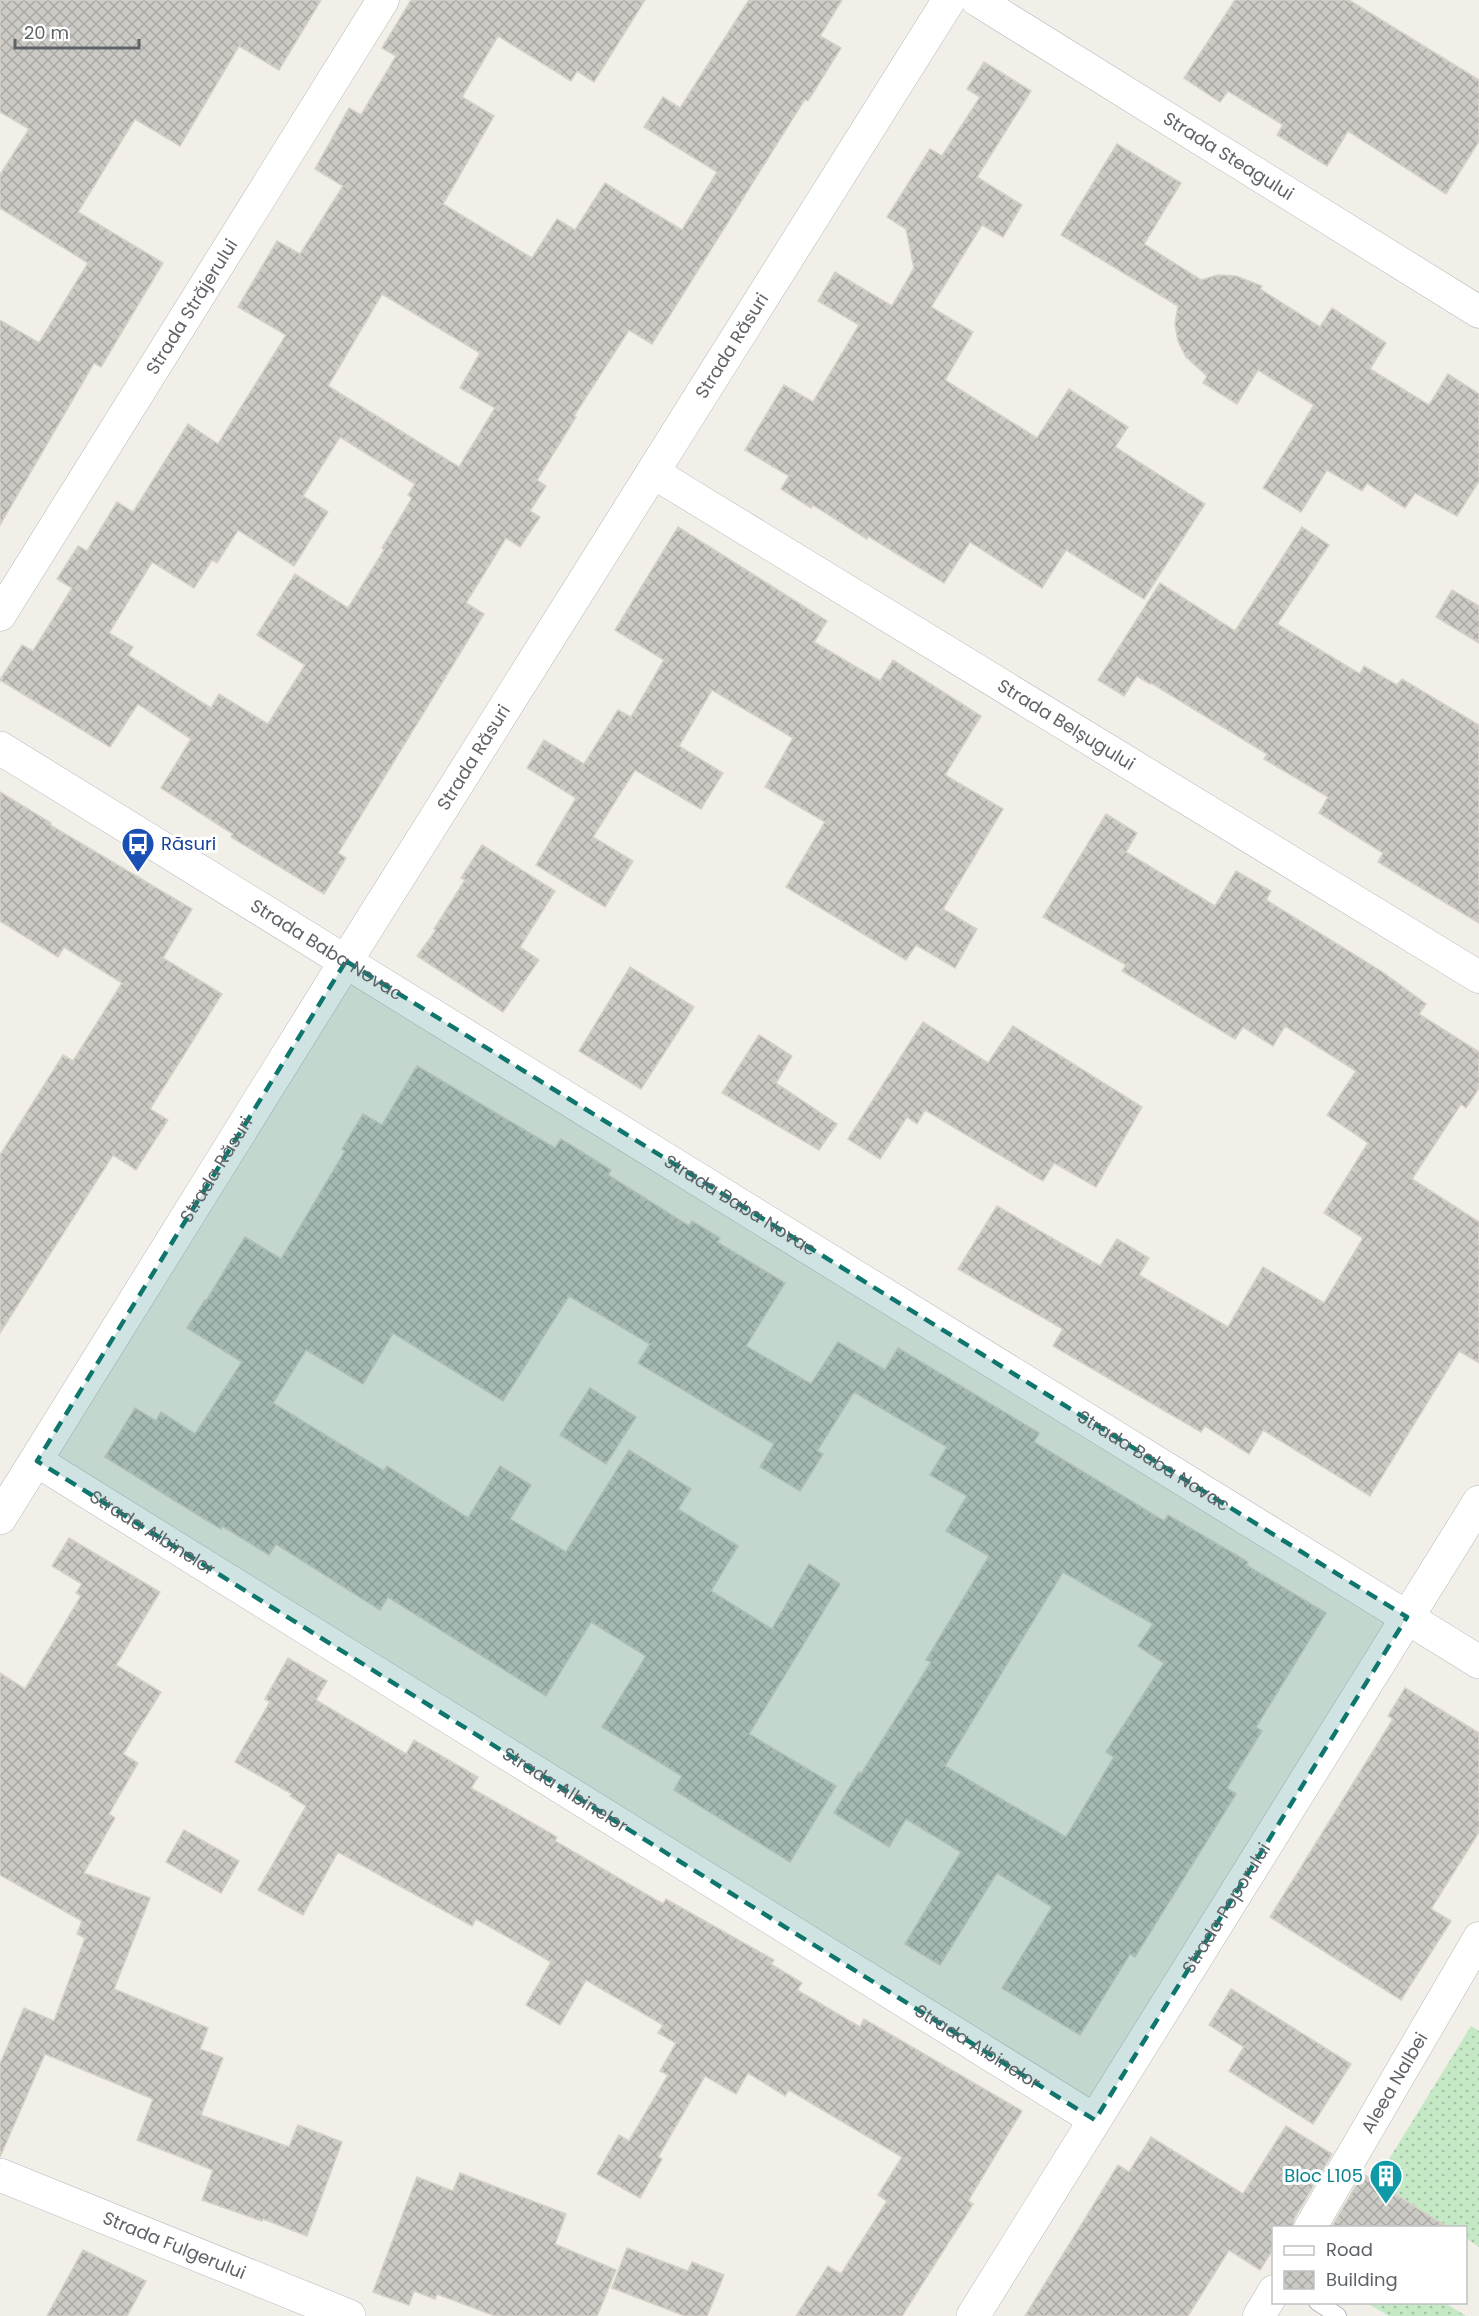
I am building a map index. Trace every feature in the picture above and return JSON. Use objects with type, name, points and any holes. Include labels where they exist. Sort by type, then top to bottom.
[{"type":"street","name":"Strada Străjerului","points":[[0,615],[383,0]]},
{"type":"street","name":"Strada Răsuri","points":[[0,1518],[346,961],[949,0]]},
{"type":"street","name":"Strada Steagului","points":[[977,0],[1479,312]]},
{"type":"street","name":"Strada Belșugului","points":[[654,473],[1479,977]]},
{"type":"street","name":"Strada Baba Novac","points":[[0,748],[1479,1662]]},
{"type":"street","name":"Strada Albinelor","points":[[37,1461],[1095,2120]]},
{"type":"street","name":"Strada Poporului","points":[[973,2316],[1479,1502]]},
{"type":"street","name":"Aleea Nalbei","points":[[1311,2226],[1479,1938]]},
{"type":"street","name":"Strada Fulgerului","points":[[0,2175],[349,2316]]},
{"type":"street","points":[[1259,2316],[1272,2294]]},
{"type":"lane","points":[[1320,2304],[1338,2316]]},
{"type":"highlighted area","points":[[346,961],[1407,1617],[1095,2120],[37,1461]]},
{"type":"green space","points":[[1471,2026],[1479,2031],[1479,2247],[1467,2239],[1467,2226],[1447,2226],[1375,2182]]},
{"type":"green space","points":[[1369,2304],[1447,2304],[1466,2316],[1389,2316]]},
{"type":"building","points":[[0,0],[321,0],[279,70],[239,46],[180,146],[135,119],[78,212],[163,263],[101,367],[94,363],[0,525],[0,320],[39,343],[88,263],[0,208],[0,175],[29,129],[0,112]]},
{"type":"building","points":[[411,0],[645,0],[594,82],[577,71],[571,81],[498,36],[462,97],[494,116],[443,204],[532,258],[557,219],[575,230],[605,183],[682,230],[717,172],[644,127],[663,97],[680,108],[749,0],[842,0],[820,36],[841,48],[808,101],[805,99],[652,344],[629,330],[574,416],[576,417],[537,480],[546,486],[530,511],[540,517],[520,547],[506,538],[466,603],[484,614],[338,853],[346,858],[324,894],[231,837],[233,834],[161,788],[191,739],[138,704],[110,747],[0,680],[22,645],[33,651],[72,588],[57,579],[78,546],[87,551],[117,502],[133,512],[188,424],[218,444],[286,335],[238,307],[277,241],[300,254],[343,186],[315,169],[349,108],[361,115],[396,56],[382,48]],"holes":[[[382,294],[480,353],[460,388],[495,408],[459,467],[328,386]],[[340,437],[415,484],[408,495],[412,498],[382,548],[384,550],[348,608],[295,574],[257,635],[305,665],[268,724],[219,694],[211,708],[128,655],[133,647],[109,633],[152,562],[194,588],[212,560],[217,563],[238,530],[294,566],[328,512],[303,496]]]},
{"type":"building","points":[[1235,0],[1349,0],[1479,80],[1479,141],[1446,194],[1348,131],[1327,166],[1277,135],[1283,125],[1228,91],[1220,102],[1184,78]]},
{"type":"building","points":[[984,62],[1031,91],[977,177],[1022,205],[1003,237],[982,225],[931,307],[973,332],[945,380],[1037,438],[1069,389],[1128,427],[1115,447],[1205,504],[1144,599],[1066,550],[1042,588],[970,542],[944,583],[868,536],[867,539],[813,505],[811,508],[781,489],[789,476],[745,450],[784,385],[813,402],[859,325],[818,301],[835,272],[892,306],[914,268],[906,229],[887,217],[930,149],[942,156],[980,97],[967,89]]},
{"type":"building","points":[[1117,144],[1181,183],[1144,244],[1201,280],[1218,275],[1236,276],[1262,286],[1260,289],[1320,327],[1332,308],[1386,343],[1370,369],[1429,405],[1448,374],[1479,394],[1479,481],[1457,516],[1415,493],[1405,508],[1367,483],[1362,491],[1327,470],[1301,512],[1263,488],[1314,405],[1258,370],[1237,404],[1203,383],[1207,376],[1186,357],[1178,341],[1175,324],[1178,306],[1061,235]]},
{"type":"building","points":[[678,527],[827,621],[814,642],[880,681],[893,660],[981,716],[945,775],[1003,809],[943,909],[977,929],[955,968],[916,945],[906,960],[786,887],[825,822],[765,787],[793,738],[712,690],[679,746],[723,773],[701,809],[635,770],[593,837],[633,861],[605,907],[536,865],[576,798],[527,768],[544,740],[584,764],[618,710],[631,717],[664,660],[615,630]]},
{"type":"building","points":[[1302,527],[1329,545],[1277,624],[1360,674],[1364,666],[1397,685],[1402,679],[1479,725],[1479,923],[1378,862],[1383,853],[1319,813],[1328,797],[1264,759],[1267,754],[1137,676],[1124,696],[1098,680],[1160,583],[1235,631]]},
{"type":"building","points":[[1452,590],[1479,606],[1479,643],[1436,617]]},
{"type":"building","points":[[0,792],[51,823],[50,825],[192,909],[163,958],[222,994],[150,1109],[168,1120],[136,1170],[113,1155],[0,1333],[0,1155],[63,1055],[73,1061],[122,983],[64,947],[58,957],[0,921]]},
{"type":"building","points":[[1106,814],[1137,833],[1126,852],[1215,906],[1236,871],[1271,891],[1266,900],[1381,971],[1426,1004],[1419,1014],[1479,1052],[1479,1088],[1466,1108],[1461,1104],[1412,1179],[1479,1222],[1479,1363],[1459,1351],[1370,1496],[1263,1430],[1249,1454],[1205,1426],[1201,1432],[1053,1346],[1063,1329],[958,1269],[997,1206],[1100,1266],[1117,1239],[1149,1258],[1139,1275],[1228,1327],[1263,1267],[1324,1303],[1363,1238],[1324,1213],[1368,1143],[1327,1115],[1356,1071],[1285,1026],[1273,1046],[1243,1027],[1235,1039],[1122,971],[1126,965],[1043,917]]},
{"type":"building","points":[[482,845],[555,891],[520,947],[539,960],[503,1012],[417,956],[436,930],[434,929],[465,880],[461,878]]},
{"type":"building","points":[[630,967],[694,1007],[641,1089],[579,1051]]},
{"type":"building","points":[[923,1022],[988,1063],[1013,1026],[1142,1107],[1096,1187],[1054,1163],[1043,1181],[925,1110],[917,1124],[907,1117],[880,1159],[848,1139]]},
{"type":"building","points":[[759,1035],[792,1056],[776,1083],[837,1124],[819,1150],[722,1093]]},
{"type":"building","points":[[417,1066],[555,1148],[561,1139],[611,1170],[608,1175],[689,1226],[692,1221],[720,1238],[717,1242],[785,1283],[746,1346],[811,1384],[838,1342],[885,1370],[898,1348],[1039,1433],[1034,1442],[1164,1521],[1168,1515],[1248,1562],[1246,1565],[1326,1613],[1256,1727],[1262,1731],[1227,1788],[1236,1794],[1135,1957],[1130,1954],[1080,2035],[1002,1988],[1052,1907],[997,1873],[940,1965],[905,1944],[961,1852],[906,1819],[889,1847],[834,1813],[931,1662],[926,1660],[989,1556],[946,1531],[967,1496],[930,1475],[947,1447],[854,1392],[817,1451],[823,1454],[800,1491],[760,1467],[774,1444],[638,1363],[650,1344],[569,1296],[503,1401],[393,1333],[363,1384],[306,1350],[273,1403],[384,1471],[387,1466],[468,1518],[500,1466],[531,1485],[510,1519],[566,1552],[629,1450],[691,1489],[678,1509],[738,1546],[711,1591],[772,1629],[809,1564],[840,1584],[749,1734],[836,1786],[790,1862],[674,1790],[682,1776],[602,1727],[646,1656],[591,1622],[546,1696],[388,1597],[380,1610],[276,1544],[269,1555],[222,1526],[221,1529],[105,1457],[135,1408],[156,1421],[161,1412],[195,1434],[242,1362],[187,1328],[245,1237],[281,1259],[345,1151],[342,1149],[363,1114],[382,1125]],"holes":[[[1063,1572],[1153,1624],[1138,1646],[1164,1663],[1106,1752],[1114,1757],[1066,1837],[945,1766]]]},
{"type":"building","points":[[590,1388],[636,1417],[606,1464],[560,1435]]},
{"type":"building","points":[[69,1538],[160,1592],[116,1665],[161,1692],[123,1754],[138,1763],[109,1814],[115,1818],[84,1873],[150,1898],[114,1989],[208,2028],[200,2049],[223,2058],[201,2115],[289,2147],[298,2125],[342,2142],[307,2236],[263,2219],[262,2221],[202,2200],[213,2170],[137,2140],[153,2099],[45,2054],[0,2157],[0,2064],[24,2008],[54,2021],[85,1938],[77,1934],[82,1921],[0,1875],[0,1673],[25,1689],[81,1596],[76,1593],[82,1584],[52,1566]]},
{"type":"building","points":[[288,1658],[327,1681],[316,1700],[406,1754],[414,1740],[478,1777],[471,1788],[557,1837],[555,1841],[663,1904],[666,1899],[774,1960],[771,1964],[802,1983],[797,1990],[860,2027],[864,2019],[1022,2111],[968,2201],[973,2204],[902,2316],[796,2316],[828,2266],[841,2274],[887,2201],[878,2195],[902,2157],[789,2090],[785,2096],[748,2073],[736,2094],[705,2076],[658,2157],[662,2159],[640,2198],[597,2174],[619,2135],[629,2141],[668,2075],[660,2071],[676,2043],[658,2033],[663,2025],[586,1980],[560,2025],[526,2005],[551,1962],[476,1919],[472,1926],[338,1852],[303,1915],[258,1890],[306,1806],[290,1796],[292,1794],[235,1762],[270,1702],[265,1699]]},
{"type":"building","points":[[1405,1688],[1479,1733],[1479,1832],[1431,1909],[1451,1921],[1401,2000],[1270,1917],[1393,1719],[1388,1716]]},
{"type":"building","points":[[184,1830],[239,1861],[221,1893],[166,1862]]},
{"type":"building","points":[[1231,1989],[1351,2064],[1313,2124],[1229,2071],[1244,2047],[1209,2025]]},
{"type":"building","points":[[1286,2126],[1332,2154],[1294,2219],[1292,2226],[1272,2226],[1272,2251],[1260,2270],[1229,2250],[1188,2316],[1025,2316],[1118,2165],[1129,2172],[1151,2137],[1243,2194]]},
{"type":"building","points":[[460,2173],[566,2214],[555,2244],[616,2270],[597,2316],[495,2316],[437,2294],[435,2299],[414,2291],[409,2305],[373,2292],[417,2177],[453,2191]]},
{"type":"building","name":"Bloc L105","points":[[1363,2174],[1446,2226],[1332,2226]]},
{"type":"building","points":[[627,2248],[688,2271],[692,2262],[724,2275],[707,2316],[685,2316],[612,2288]]},
{"type":"building","points":[[83,2250],[146,2281],[127,2316],[47,2316]]},
{"type":"place","name":"Răsuri","points":[[138,873]]},
{"type":"place","name":"Bloc L105","points":[[1386,2205]]}]
